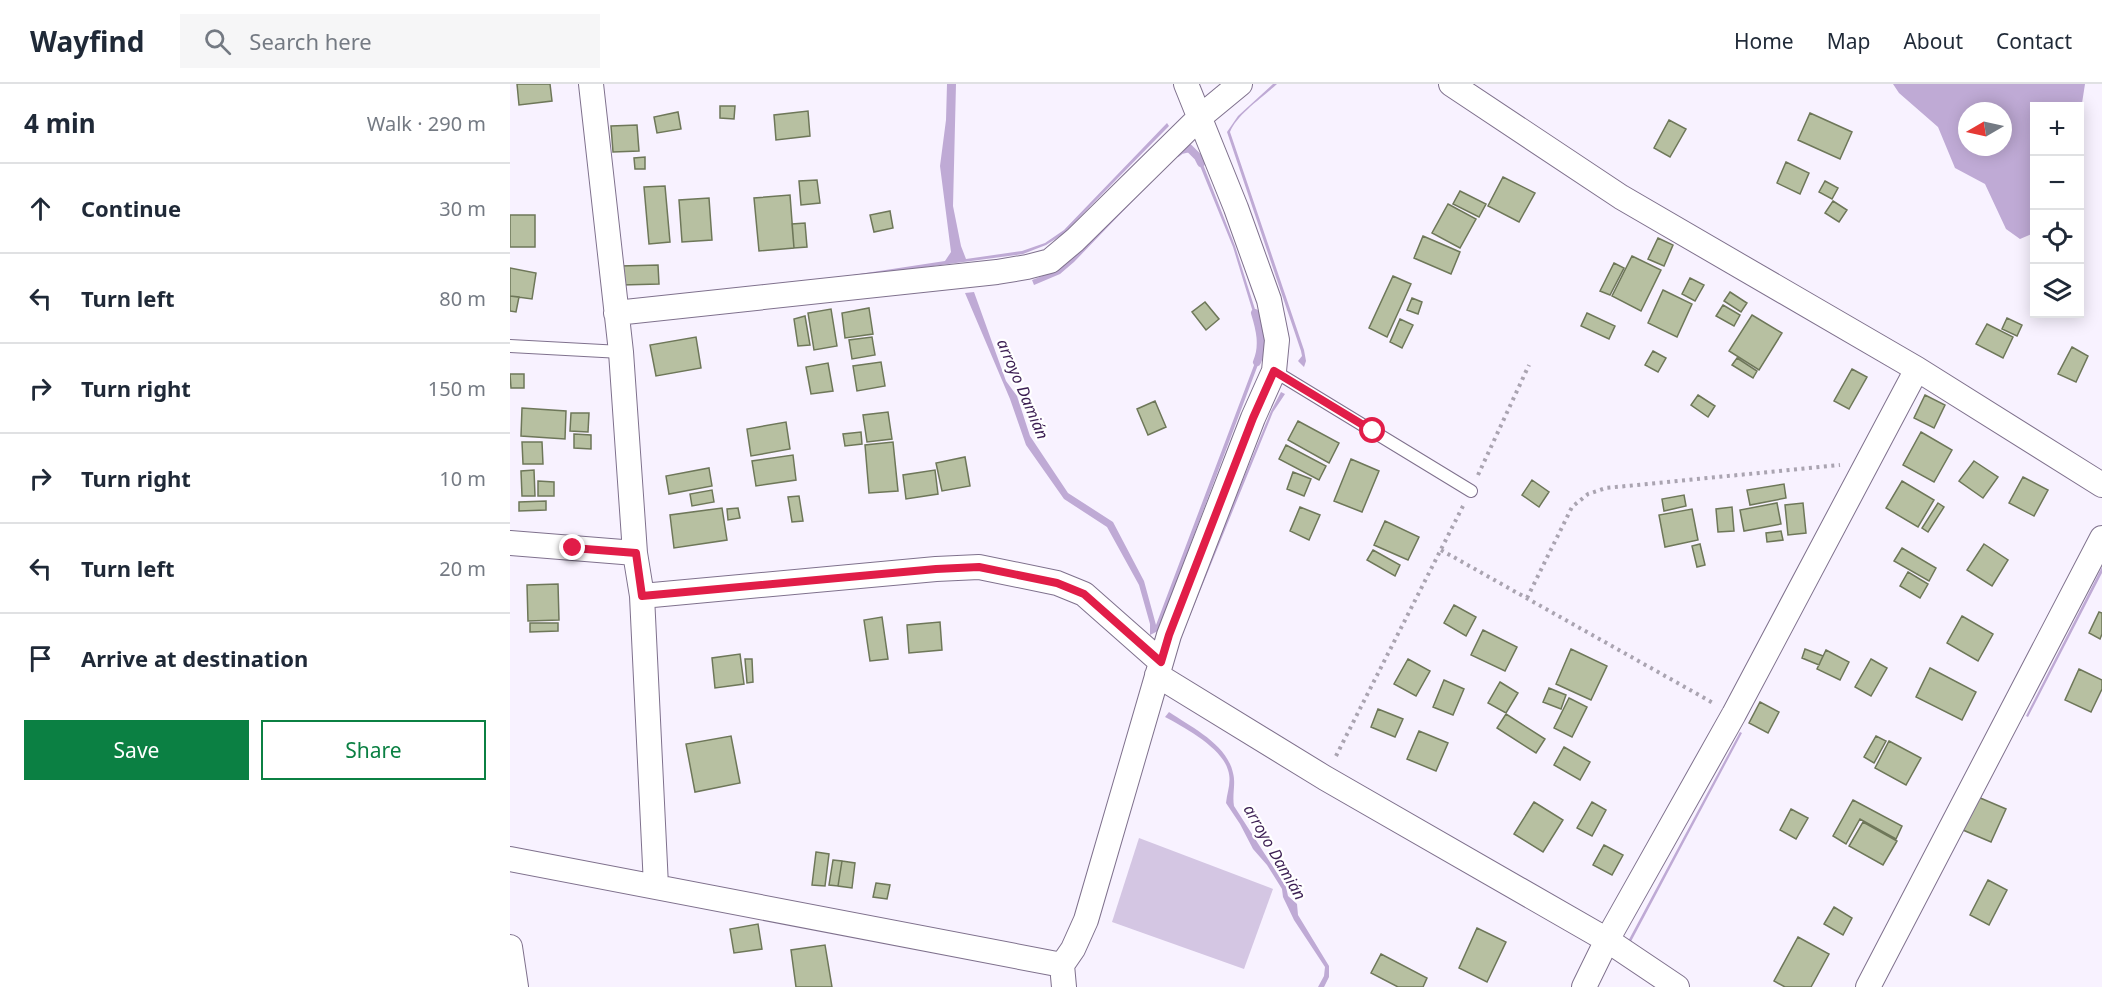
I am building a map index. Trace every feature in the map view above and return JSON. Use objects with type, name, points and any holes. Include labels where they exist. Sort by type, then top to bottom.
[{"type":"street","points":[[591,84],[621,352],[636,553],[642,596],[656,886]]},
{"type":"street","points":[[510,859],[656,886],[1063,976],[1086,920],[1169,635],[1253,418],[1274,371],[1277,340],[1269,300],[1236,208],[1186,84]]},
{"type":"street","points":[[616,313],[997,272],[1050,261],[1075,240],[1200,117],[1240,84]]},
{"type":"street","points":[[1451,84],[1621,197],[1917,369],[2102,485]]},
{"type":"street","points":[[1584,987],[1607,940],[1734,714],[1917,369]]},
{"type":"street","points":[[1868,987],[2102,538]]},
{"type":"street","points":[[510,543],[636,553]]},
{"type":"street","points":[[642,596],[979,567],[1057,583],[1084,594],[1159,669],[1325,778],[1607,940],[1677,987]]},
{"type":"street","points":[[510,947],[516,987]]},
{"type":"lane","points":[[510,346],[621,352]]},
{"type":"lane","points":[[1274,371],[1471,491]]},
{"type":"path","points":[[1325,778],[1471,491],[1529,365]]},
{"type":"path","points":[[1527,598],[1572,507],[1588,494],[1606,488],[1868,463]]},
{"type":"path","points":[[1441,550],[1734,714]]},
{"type":"shaded area","points":[[947,84],[956,84],[953,206],[966,259],[1022,251],[1045,243],[1064,230],[1167,123],[1169,126],[1062,235],[1046,245],[1023,254],[761,289],[945,261],[951,252],[940,166],[946,120]]},
{"type":"shaded area","points":[[1273,84],[1277,84],[1238,119],[1230,132],[1304,350],[1306,361],[1304,367],[1298,361],[1302,356],[1301,351],[1227,132],[1238,116]]},
{"type":"shaded area","points":[[1893,84],[2085,84],[2082,102],[2030,102],[2030,235],[2020,239],[2006,229],[1985,184],[1955,168],[1938,127],[1899,93]]},
{"type":"shaded area","points":[[1178,151],[1179,153],[1074,262],[1060,274],[1034,285],[1032,280],[1058,270],[1072,259]]},
{"type":"shaded area","points":[[1199,154],[1235,246],[1259,322],[1256,322],[1233,247],[1196,156]]},
{"type":"shaded area","points":[[974,292],[1006,381],[1017,396],[1030,436],[1068,493],[1113,522],[1144,581],[1156,625],[1259,352],[1262,354],[1158,631],[1150,635],[1150,624],[1139,585],[1107,527],[1064,499],[1026,445],[1010,399],[965,293]]},
{"type":"shaded area","points":[[1281,392],[1285,394],[1273,412],[1174,655],[1173,666],[1170,662],[1172,653],[1271,411]]},
{"type":"shaded area","points":[[2102,567],[2102,573],[2028,717],[2026,716]]},
{"type":"shaded area","points":[[1169,712],[1207,737],[1224,753],[1234,777],[1234,806],[1286,887],[1288,896],[1297,904],[1298,915],[1329,966],[1329,977],[1324,987],[1318,987],[1324,976],[1325,967],[1294,920],[1283,897],[1282,889],[1267,865],[1253,849],[1226,803],[1230,779],[1224,762],[1201,739],[1165,717]]},
{"type":"shaded area","points":[[1740,732],[1742,733],[1627,949],[1625,947]]},
{"type":"shaded area","points":[[1139,838],[1273,889],[1244,969],[1112,922]]},
{"type":"building","points":[[517,84],[550,84],[552,101],[519,105]]},
{"type":"building","points":[[720,106],[735,106],[734,119],[720,118]]},
{"type":"building","points":[[808,111],[810,136],[776,140],[774,115]]},
{"type":"building","points":[[678,112],[681,129],[657,133],[654,117]]},
{"type":"building","points":[[1810,113],[1852,132],[1840,159],[1798,140]]},
{"type":"building","points":[[1669,120],[1686,129],[1670,157],[1654,148]]},
{"type":"building","points":[[637,125],[639,151],[613,152],[611,126]]},
{"type":"building","points":[[645,157],[645,169],[635,169],[634,158]]},
{"type":"building","points":[[1786,162],[1809,173],[1800,194],[1777,183]]},
{"type":"building","points":[[1503,177],[1535,193],[1519,222],[1488,206]]},
{"type":"building","points":[[817,180],[820,203],[801,205],[799,181]]},
{"type":"building","points":[[1825,181],[1838,188],[1832,199],[1819,192]]},
{"type":"building","points":[[665,186],[670,242],[649,244],[644,187]]},
{"type":"building","points":[[1460,191],[1486,204],[1479,217],[1453,204]]},
{"type":"building","points":[[790,195],[794,248],[759,251],[754,198]]},
{"type":"building","points":[[709,198],[712,240],[682,242],[679,200]]},
{"type":"building","points":[[1833,201],[1847,210],[1839,222],[1825,213]]},
{"type":"building","points":[[1448,204],[1476,219],[1460,248],[1432,233]]},
{"type":"building","points":[[890,211],[893,228],[874,232],[870,215]]},
{"type":"building","points":[[510,215],[535,215],[535,247],[510,247]]},
{"type":"building","points":[[805,223],[807,247],[794,248],[792,224]]},
{"type":"building","points":[[1423,236],[1460,252],[1451,274],[1414,258]]},
{"type":"building","points":[[1658,238],[1673,245],[1664,266],[1648,259]]},
{"type":"building","points":[[1632,256],[1661,270],[1641,311],[1612,296]]},
{"type":"building","points":[[1614,263],[1624,268],[1610,295],[1600,291]]},
{"type":"building","points":[[658,265],[659,284],[621,285],[620,266]]},
{"type":"building","points":[[510,268],[536,273],[532,299],[510,296]]},
{"type":"building","points":[[1393,276],[1411,284],[1387,337],[1369,328]]},
{"type":"building","points":[[1690,278],[1704,285],[1695,301],[1682,294]]},
{"type":"building","points":[[1663,290],[1692,304],[1677,337],[1648,323]]},
{"type":"building","points":[[1730,292],[1747,303],[1741,312],[1724,301]]},
{"type":"building","points":[[510,296],[519,297],[516,312],[510,311]]},
{"type":"building","points":[[1412,298],[1422,302],[1418,314],[1407,310]]},
{"type":"building","points":[[1205,302],[1219,319],[1206,330],[1192,312]]},
{"type":"building","points":[[1723,305],[1740,315],[1734,326],[1716,316]]},
{"type":"building","points":[[869,308],[873,334],[845,338],[842,313]]},
{"type":"building","points":[[831,309],[837,346],[814,350],[808,313]]},
{"type":"building","points":[[1587,313],[1615,326],[1609,339],[1581,326]]},
{"type":"building","points":[[1752,315],[1782,333],[1759,370],[1729,351]]},
{"type":"building","points":[[805,316],[810,345],[798,346],[794,319]]},
{"type":"building","points":[[2007,318],[2022,325],[2017,336],[2002,329]]},
{"type":"building","points":[[1400,319],[1413,325],[1402,348],[1390,342]]},
{"type":"building","points":[[1987,324],[2013,337],[2003,358],[1976,344]]},
{"type":"building","points":[[696,337],[701,368],[656,376],[650,345]]},
{"type":"building","points":[[872,337],[875,355],[852,359],[849,340]]},
{"type":"building","points":[[2072,347],[2088,356],[2076,382],[2058,374]]},
{"type":"building","points":[[1653,351],[1666,358],[1658,372],[1645,365]]},
{"type":"building","points":[[1737,358],[1757,371],[1753,378],[1732,365]]},
{"type":"building","points":[[881,362],[885,386],[857,391],[853,366]]},
{"type":"building","points":[[828,363],[833,391],[811,394],[806,367]]},
{"type":"building","points":[[1852,369],[1867,377],[1849,409],[1834,401]]},
{"type":"building","points":[[510,374],[524,374],[524,388],[511,388]]},
{"type":"building","points":[[1698,395],[1715,406],[1708,417],[1691,405]]},
{"type":"building","points":[[1925,395],[1945,405],[1934,428],[1914,418]]},
{"type":"building","points":[[1155,401],[1166,427],[1148,435],[1137,409]]},
{"type":"building","points":[[522,408],[566,411],[565,439],[521,436]]},
{"type":"building","points":[[888,412],[892,439],[867,442],[863,415]]},
{"type":"building","points":[[571,413],[589,413],[588,432],[570,431]]},
{"type":"building","points":[[1298,421],[1339,443],[1329,463],[1288,440]]},
{"type":"building","points":[[786,422],[790,449],[751,456],[747,429]]},
{"type":"building","points":[[861,432],[862,444],[845,446],[843,434]]},
{"type":"building","points":[[1921,432],[1952,450],[1934,482],[1903,465]]},
{"type":"building","points":[[574,434],[591,435],[591,449],[574,448]]},
{"type":"building","points":[[522,442],[542,442],[543,464],[523,464]]},
{"type":"building","points":[[893,442],[898,491],[869,493],[865,445]]},
{"type":"building","points":[[1286,445],[1326,466],[1319,480],[1279,459]]},
{"type":"building","points":[[793,455],[796,480],[756,486],[752,461]]},
{"type":"building","points":[[965,457],[970,486],[942,491],[936,463]]},
{"type":"building","points":[[1351,459],[1379,471],[1362,512],[1334,501]]},
{"type":"building","points":[[1974,461],[1998,477],[1983,498],[1959,481]]},
{"type":"building","points":[[709,468],[712,486],[669,494],[666,476]]},
{"type":"building","points":[[534,470],[535,496],[522,496],[521,471]]},
{"type":"building","points":[[935,470],[938,494],[906,499],[903,475]]},
{"type":"building","points":[[1293,472],[1311,479],[1304,496],[1287,489]]},
{"type":"building","points":[[2023,477],[2048,490],[2034,516],[2009,503]]},
{"type":"building","points":[[1532,480],[1549,492],[1539,507],[1522,495]]},
{"type":"building","points":[[538,481],[554,482],[554,496],[538,496]]},
{"type":"building","points":[[1902,481],[1934,500],[1918,527],[1886,508]]},
{"type":"building","points":[[1784,484],[1786,498],[1750,505],[1747,490]]},
{"type":"building","points":[[712,490],[714,502],[692,506],[690,494]]},
{"type":"building","points":[[1684,495],[1686,506],[1664,511],[1662,499]]},
{"type":"building","points":[[799,496],[803,521],[792,522],[788,497]]},
{"type":"building","points":[[546,501],[546,510],[519,511],[519,502]]},
{"type":"building","points":[[1777,503],[1781,524],[1744,531],[1740,510]]},
{"type":"building","points":[[1803,503],[1806,533],[1788,535],[1785,505]]},
{"type":"building","points":[[1938,503],[1944,507],[1928,532],[1922,528]]},
{"type":"building","points":[[1300,507],[1320,515],[1309,540],[1290,531]]},
{"type":"building","points":[[1732,507],[1734,531],[1718,532],[1716,509]]},
{"type":"building","points":[[722,508],[727,540],[674,548],[670,515]]},
{"type":"building","points":[[738,508],[740,518],[728,520],[727,509]]},
{"type":"building","points":[[1692,509],[1698,540],[1665,547],[1659,515]]},
{"type":"building","points":[[1385,521],[1419,537],[1408,560],[1374,545]]},
{"type":"building","points":[[1781,531],[1783,540],[1767,542],[1766,533]]},
{"type":"building","points":[[1700,544],[1705,565],[1697,567],[1692,546]]},
{"type":"building","points":[[1984,544],[2008,560],[1992,586],[1967,570]]},
{"type":"building","points":[[1902,548],[1936,568],[1929,581],[1894,561]]},
{"type":"building","points":[[1373,550],[1400,565],[1395,576],[1367,560]]},
{"type":"building","points":[[1908,572],[1928,584],[1920,598],[1900,586]]},
{"type":"building","points":[[558,584],[559,620],[528,621],[527,585]]},
{"type":"building","points":[[1454,605],[1476,617],[1466,636],[1444,623]]},
{"type":"building","points":[[2099,612],[2102,613],[2100,639],[2089,633]]},
{"type":"building","points":[[1962,616],[1993,634],[1978,661],[1947,643]]},
{"type":"building","points":[[882,617],[888,659],[870,661],[864,620]]},
{"type":"building","points":[[940,622],[942,650],[909,653],[907,625]]},
{"type":"building","points":[[530,623],[558,623],[558,631],[530,632]]},
{"type":"building","points":[[1483,630],[1517,647],[1505,671],[1471,655]]},
{"type":"building","points":[[1571,649],[1607,666],[1591,700],[1556,684]]},
{"type":"building","points":[[1805,649],[1823,656],[1819,665],[1802,658]]},
{"type":"building","points":[[1826,650],[1849,662],[1840,680],[1817,669]]},
{"type":"building","points":[[740,654],[744,684],[715,688],[712,658]]},
{"type":"building","points":[[745,659],[752,659],[753,682],[747,683]]},
{"type":"building","points":[[1408,659],[1430,671],[1416,696],[1394,684]]},
{"type":"building","points":[[1871,659],[1887,668],[1871,696],[1855,687]]},
{"type":"building","points":[[1930,668],[1976,692],[1962,720],[1916,697]]},
{"type":"building","points":[[2079,669],[2102,680],[2102,689],[2091,712],[2065,700]]},
{"type":"building","points":[[1444,680],[1464,689],[1453,715],[1433,707]]},
{"type":"building","points":[[1500,682],[1518,693],[1506,713],[1488,703]]},
{"type":"building","points":[[1549,688],[1566,695],[1561,709],[1543,702]]},
{"type":"building","points":[[1569,698],[1587,707],[1572,737],[1554,728]]},
{"type":"building","points":[[1760,702],[1779,712],[1768,733],[1749,723]]},
{"type":"building","points":[[1378,709],[1403,719],[1395,737],[1371,727]]},
{"type":"building","points":[[1506,714],[1545,739],[1536,753],[1497,728]]},
{"type":"building","points":[[1419,731],[1448,743],[1436,771],[1407,759]]},
{"type":"building","points":[[731,736],[740,783],[695,792],[686,744]]},
{"type":"building","points":[[1876,736],[1886,741],[1874,763],[1864,757]]},
{"type":"building","points":[[1889,741],[1921,758],[1906,785],[1875,768]]},
{"type":"building","points":[[1564,747],[1590,762],[1580,780],[1554,765]]},
{"type":"building","points":[[1978,797],[2006,809],[1991,842],[1963,830]]},
{"type":"building","points":[[1853,800],[1902,826],[1896,839],[1860,819],[1846,844],[1833,836]]},
{"type":"building","points":[[1534,802],[1563,820],[1543,852],[1514,834]]},
{"type":"building","points":[[1592,802],[1606,810],[1592,836],[1577,828]]},
{"type":"building","points":[[1791,809],[1808,818],[1796,839],[1780,830]]},
{"type":"building","points":[[1863,822],[1897,841],[1883,865],[1849,846]]},
{"type":"building","points":[[1604,845],[1623,855],[1612,875],[1593,865]]},
{"type":"building","points":[[816,852],[829,854],[825,886],[812,885]]},
{"type":"building","points":[[833,860],[842,861],[838,886],[829,885]]},
{"type":"building","points":[[842,861],[855,863],[852,888],[838,886]]},
{"type":"building","points":[[1988,880],[2007,890],[1989,925],[1970,915]]},
{"type":"building","points":[[876,883],[890,885],[887,899],[873,897]]},
{"type":"building","points":[[1834,907],[1852,918],[1843,935],[1824,924]]},
{"type":"building","points":[[758,924],[762,949],[734,953],[730,929]]},
{"type":"building","points":[[1477,928],[1506,942],[1487,982],[1459,968]]},
{"type":"building","points":[[1798,937],[1829,954],[1811,987],[1785,987],[1774,981]]},
{"type":"building","points":[[825,945],[832,987],[796,987],[791,950]]},
{"type":"building","points":[[1381,954],[1427,978],[1423,987],[1398,987],[1371,973]]},
{"type":"waterway","points":[[1177,153],[1189,148],[1201,163]]},
{"type":"waterway","points":[[1255,313],[1261,344],[1257,362]]},
{"type":"route","points":[[573,548],[636,553],[642,596],[936,569],[979,567],[1017,573],[1057,583],[1084,594],[1161,662],[1169,635],[1253,418],[1274,371],[1373,431]]},
{"type":"water label","name":"arroyo Damián","points":[[1023,389]]},
{"type":"water label","name":"arroyo Damián","points":[[1275,852]]}]
